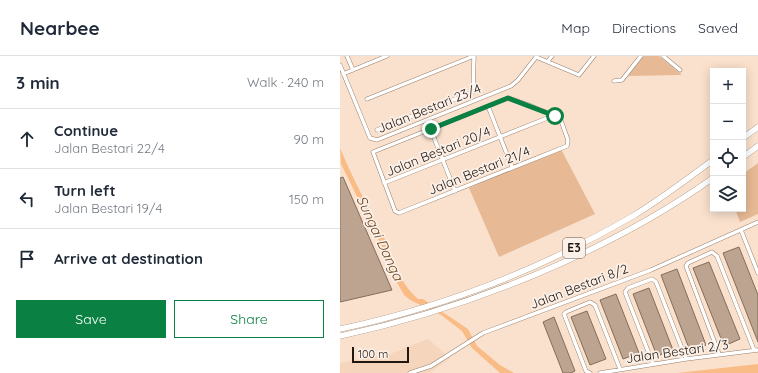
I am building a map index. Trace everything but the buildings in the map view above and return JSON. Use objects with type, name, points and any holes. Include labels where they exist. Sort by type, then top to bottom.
[{"type":"highway","points":[[746,136],[758,127]]},
{"type":"highway","points":[[746,155],[758,146]]},
{"type":"highway","name":"E3","points":[[340,329],[405,313],[451,299],[526,270],[578,246],[634,215],[710,162]]},
{"type":"highway","name":"E3","points":[[340,336],[414,318],[459,304],[549,268],[640,224],[710,180]]},
{"type":"street","points":[[347,56],[353,70]]},
{"type":"street","points":[[344,74],[385,56]]},
{"type":"street","points":[[367,99],[474,56],[473,92],[377,130]]},
{"type":"street","points":[[548,62],[552,56]]},
{"type":"street","points":[[536,57],[579,75],[594,56]]},
{"type":"street","points":[[614,81],[622,80],[641,56]]},
{"type":"street","points":[[662,56],[680,70]]},
{"type":"street","name":"Jalan Bestari 23/4","points":[[340,65],[370,138],[374,140],[511,86],[518,80],[536,57]]},
{"type":"street","points":[[384,184],[373,152],[508,98],[555,116]]},
{"type":"street","points":[[488,106],[512,167]]},
{"type":"street","name":"Jalan Bestari 20/4","points":[[384,184],[555,116]]},
{"type":"street","name":"Jalan Bestari 21/4","points":[[384,184],[395,211],[399,213],[455,191],[567,146],[568,140],[560,118],[555,116]]},
{"type":"street","points":[[427,120],[455,191]]},
{"type":"street","name":"Jalan Bestari 8/2","points":[[410,373],[424,370],[483,333],[651,270],[758,222]]},
{"type":"street","points":[[741,230],[758,273]]},
{"type":"street","points":[[719,354],[686,266],[688,263],[714,252],[756,350]]},
{"type":"street","points":[[653,364],[625,292],[628,288],[649,279],[654,279],[656,282],[686,359]]},
{"type":"street","points":[[590,373],[586,371],[564,314],[590,302],[595,305],[620,369]]},
{"type":"street","name":"Jalan Bestari 2/3","points":[[600,373],[719,354],[756,350]]},
{"type":"shaded area","points":[[644,56],[659,56],[682,75],[628,76]]},
{"type":"shaded area","points":[[561,149],[595,214],[499,257],[469,188]]},
{"type":"shaded area","points":[[758,163],[758,214],[740,222],[736,212],[746,212],[746,172]]},
{"type":"shaded area","points":[[428,339],[450,358],[429,373],[340,373],[340,363],[390,354]]},
{"type":"water","name":"Sungai Danga","points":[[340,148],[382,233],[396,268],[405,284],[418,299],[423,299],[468,329],[477,346],[500,365],[514,373],[500,373],[472,348],[462,331],[441,315],[410,300],[404,295],[391,272],[386,255],[341,164]]},
{"type":"water","points":[[758,364],[758,373],[677,373]]},
{"type":"route","points":[[431,129],[508,98],[514,99],[555,116]]}]
